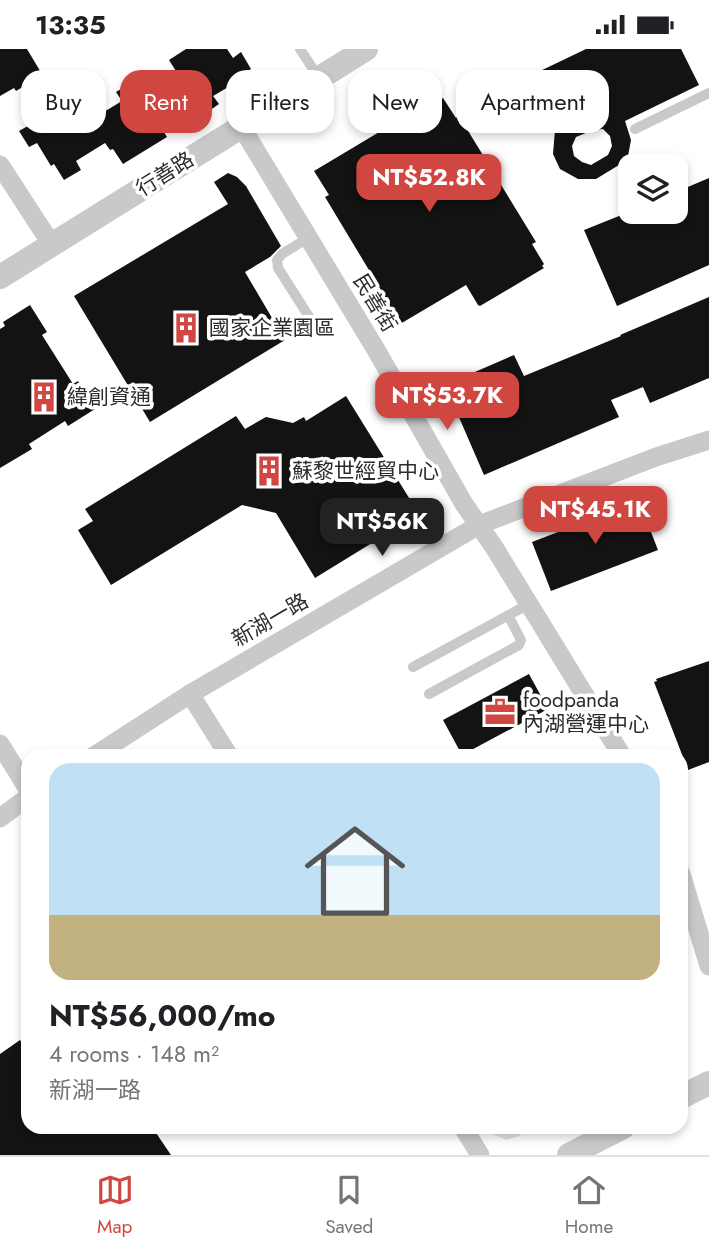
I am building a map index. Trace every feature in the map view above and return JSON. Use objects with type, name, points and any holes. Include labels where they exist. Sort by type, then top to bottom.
[{"type":"street","name":"行善路","points":[[332,70],[366,49]]},
{"type":"street","name":"行善路","points":[[0,277],[230,133]]},
{"type":"street","name":"民善街","points":[[245,133],[376,348],[457,492],[618,749]]},
{"type":"street","points":[[0,165],[52,245]]},
{"type":"street","name":"新湖一路","points":[[105,749],[190,694],[479,525],[656,457],[709,440]]},
{"type":"street","points":[[190,694],[225,749]]},
{"type":"street","points":[[0,744],[21,778]]},
{"type":"street","points":[[0,818],[21,802]]},
{"type":"street","points":[[688,897],[709,966]]},
{"type":"street","points":[[688,1094],[709,1083]]},
{"type":"street","points":[[468,1134],[481,1155]]},
{"type":"street","points":[[569,1155],[610,1134]]},
{"type":"lane","points":[[300,49],[314,70]]},
{"type":"lane","points":[[635,129],[709,93]]},
{"type":"lane","points":[[308,238],[277,260],[278,268],[320,334]]},
{"type":"lane","points":[[413,667],[529,604]]},
{"type":"lane","points":[[429,694],[519,645],[521,640],[508,615]]},
{"type":"shaded area","points":[[492,1134],[521,1134],[519,1136],[506,1140]]},
{"type":"building","points":[[0,49],[27,49],[40,70],[21,70],[21,88],[16,91],[14,88],[0,96]]},
{"type":"building","points":[[186,49],[227,49],[233,58],[241,52],[251,69],[226,70],[226,88],[213,96],[219,104],[212,109],[212,70],[175,70],[169,60]]},
{"type":"building","points":[[586,49],[681,49],[699,85],[625,121],[631,140],[628,154],[618,154],[618,166],[596,179],[578,179],[560,169],[553,154],[555,133],[586,133],[576,137],[572,146],[574,156],[591,165],[608,155],[612,146],[607,133],[609,70],[542,70]]},
{"type":"building","points":[[442,99],[456,118],[456,133],[469,133],[536,242],[532,244],[544,268],[480,306],[466,285],[395,327],[384,308],[390,305],[325,197],[329,195],[314,171],[378,133],[442,133]]},
{"type":"building","points":[[120,102],[120,133],[164,133],[167,137],[123,164],[113,149],[110,150],[105,143],[76,161],[81,170],[64,180],[54,164],[51,166],[37,143],[29,147],[19,131],[106,133],[106,111]]},
{"type":"building","name":"國家企業園區","points":[[228,173],[246,186],[281,246],[270,257],[245,272],[285,340],[150,422],[74,296],[228,204],[214,182]]},
{"type":"building","points":[[709,178],[709,265],[617,306],[584,230],[618,216],[618,224],[688,224],[688,187]]},
{"type":"building","points":[[709,297],[709,378],[650,403],[643,387],[611,400],[619,417],[484,475],[445,385],[514,355],[524,376]]},
{"type":"building","name":"緯創資通","points":[[30,305],[47,332],[42,335],[73,384],[78,381],[95,409],[68,426],[65,421],[29,444],[32,449],[0,468],[0,329],[5,326],[3,322]]},
{"type":"building","name":"蘇黎世經貿中心","points":[[346,396],[419,514],[315,578],[276,513],[242,505],[111,585],[78,530],[93,521],[85,509],[236,416],[245,429],[266,417],[293,423],[304,417],[306,421]]},
{"type":"building","points":[[639,501],[658,550],[551,591],[532,542]]},
{"type":"building","points":[[709,661],[709,762],[688,770],[688,749],[680,749],[654,682]]},
{"type":"building","name":"foodpanda 內湖營運中心","points":[[529,674],[548,709],[473,749],[459,749],[443,720]]},
{"type":"building","points":[[21,1042],[21,1134],[157,1134],[171,1155],[0,1155],[0,1054]]},
{"type":"place","name":"國家企業園區","points":[[186,328]]},
{"type":"place","name":"緯創資通","points":[[44,397]]},
{"type":"place","name":"蘇黎世經貿中心","points":[[269,471]]},
{"type":"place","name":"foodpanda 內湖營運中心","points":[[500,712]]}]
